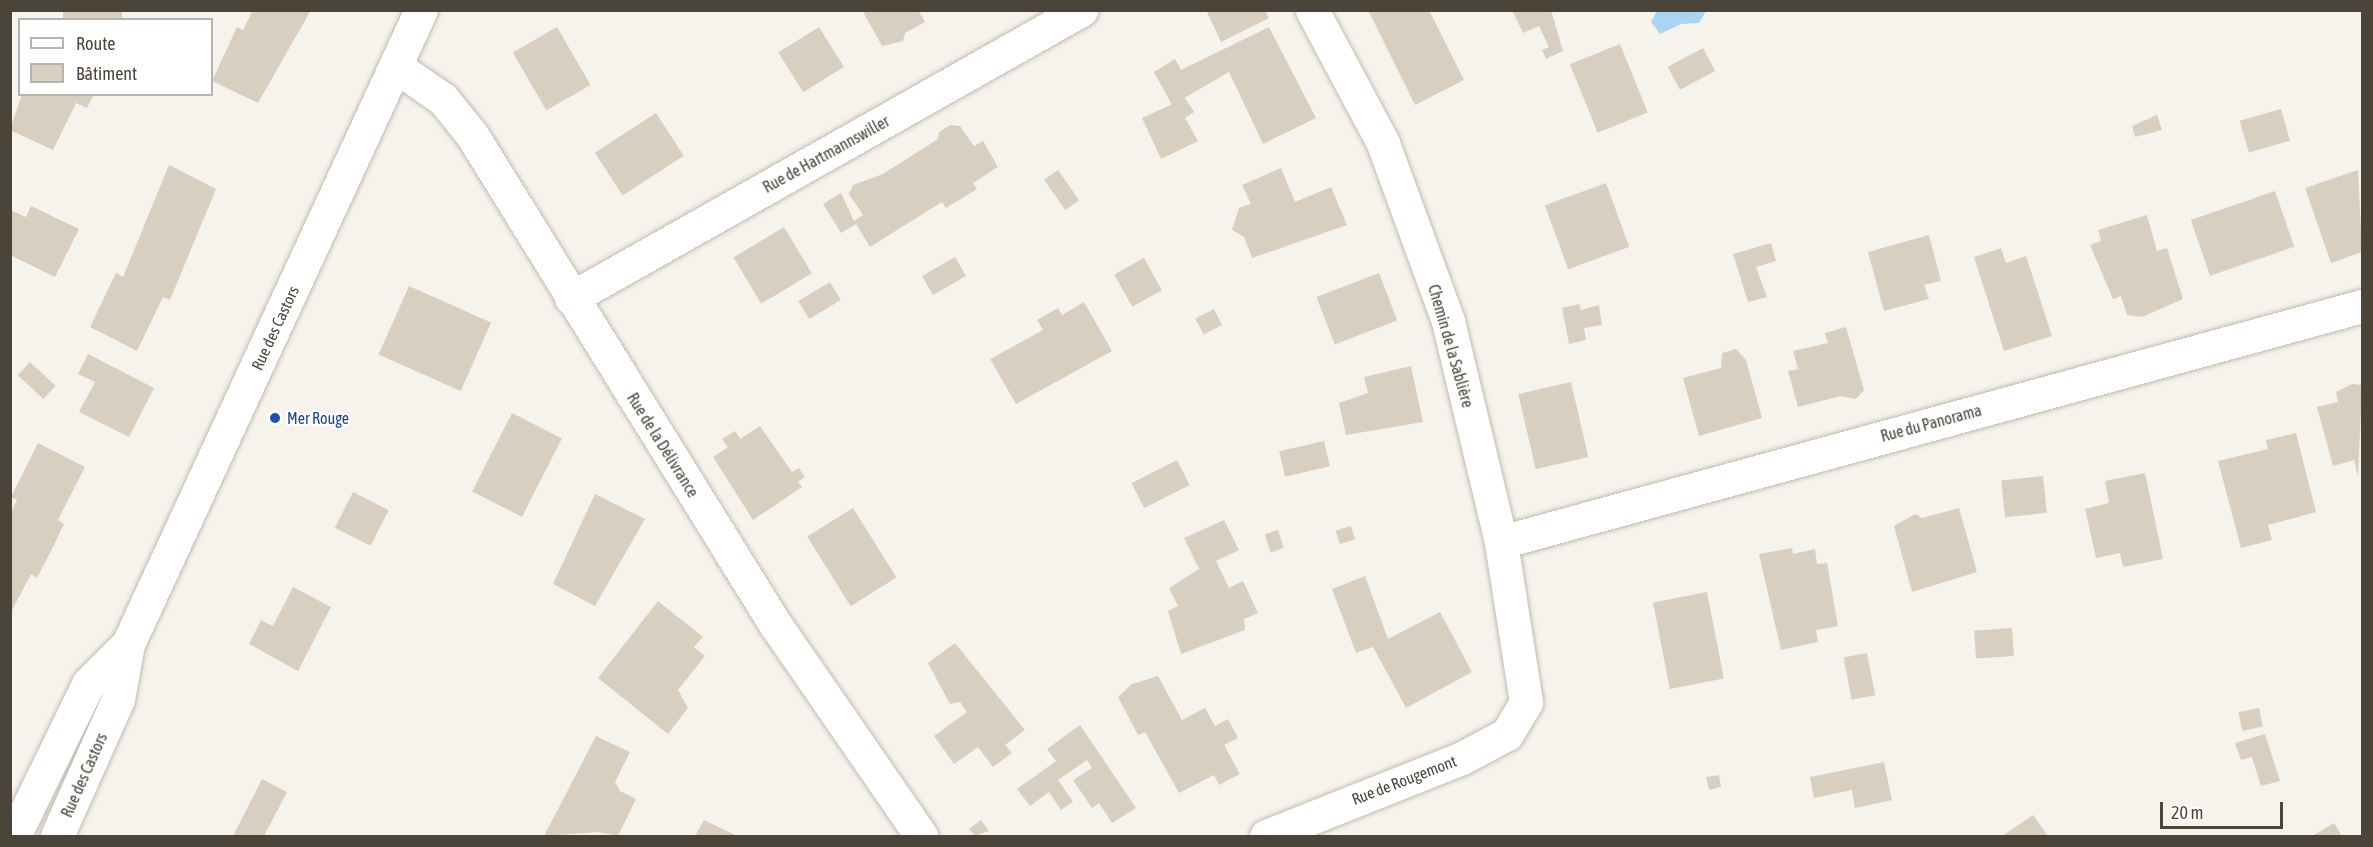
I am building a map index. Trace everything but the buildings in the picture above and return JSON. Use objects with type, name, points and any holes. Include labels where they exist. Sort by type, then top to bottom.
[{"type":"street","name":"Rue des Castors","points":[[57,837],[118,699],[128,644],[421,10]]},
{"type":"street","name":"Rue de Hartmannswiller","points":[[571,298],[1081,10]]},
{"type":"street","name":"Chemin de la Sablière","points":[[1312,10],[1383,143],[1448,321],[1501,542],[1526,702]]},
{"type":"street","name":"Rue de la Délivrance","points":[[395,66],[443,99],[472,135],[775,624],[921,837]]},
{"type":"street","name":"Rue du Panorama","points":[[1501,542],[2362,306]]},
{"type":"street","name":"Rue des Castors","points":[[14,837],[88,684],[128,644]]},
{"type":"street","name":"Rue de Rougemont","points":[[1266,837],[1462,758],[1508,734],[1526,702]]},
{"type":"water","points":[[1657,10],[1706,11],[1699,23],[1681,24],[1660,34],[1651,22]]},
{"type":"place","name":"Mer Rouge","points":[[275,418]]}]
